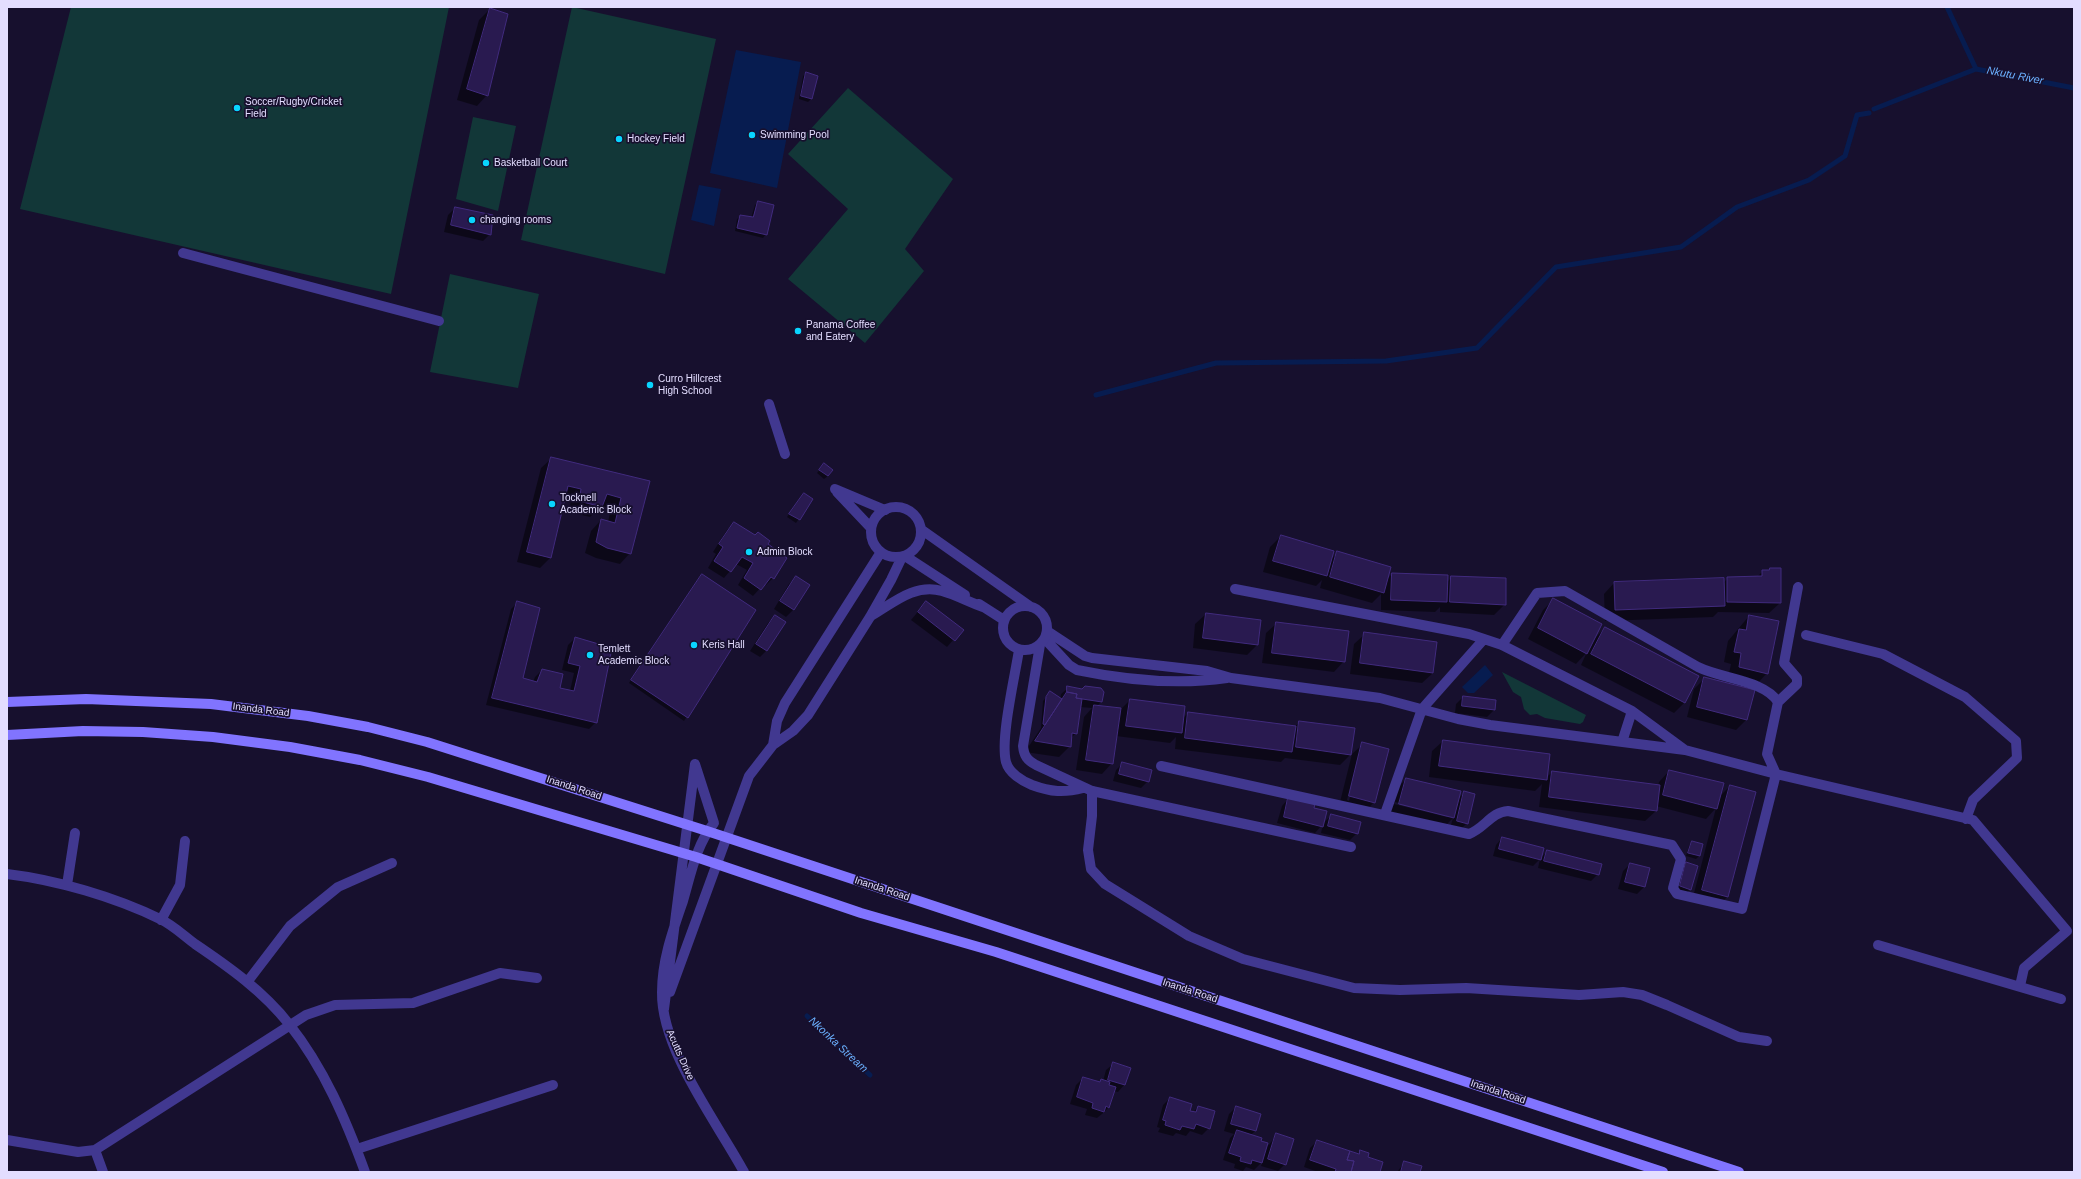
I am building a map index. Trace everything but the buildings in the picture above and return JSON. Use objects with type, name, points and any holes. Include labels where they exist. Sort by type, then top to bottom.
[{"type":"main road","name":"Inanda Road","points":[[7,702],[86,699],[211,704],[308,716],[368,727],[427,742],[507,766],[707,831],[1739,1172]]},
{"type":"main road","points":[[7,735],[83,731],[142,732],[213,737],[290,747],[360,760],[428,777],[696,857],[861,913],[996,952],[1664,1172]]},
{"type":"street","points":[[183,253],[439,320]]},
{"type":"street","points":[[769,404],[785,454]]},
{"type":"street","points":[[871,528],[878,514],[885,510],[901,507],[909,510],[920,522],[922,530],[919,544],[914,551],[903,556],[893,557],[881,552],[873,542],[871,528],[835,489],[885,510]]},
{"type":"street","points":[[922,530],[1044,617],[1044,638],[1023,746],[1023,754],[1028,761],[1072,781],[1087,790],[1092,816],[1088,850],[1091,869],[1105,884],[1189,936],[1243,959],[1354,988],[1400,990],[1466,988],[1579,995],[1623,992],[1642,995],[1739,1037],[1767,1041]]},
{"type":"street","points":[[773,745],[777,721],[785,703],[881,552]]},
{"type":"street","points":[[903,556],[1004,620]]},
{"type":"street","points":[[664,1008],[749,776],[773,745],[793,731],[808,715],[870,617],[894,576],[903,556]]},
{"type":"street","points":[[1161,766],[1385,814],[1469,834],[1477,831],[1500,811],[1508,811],[1672,845],[1681,859],[1673,888],[1677,894],[1742,909],[1776,774],[1767,754],[1778,702],[1797,684],[1797,678],[1784,663],[1798,587]]},
{"type":"street","points":[[870,617],[910,592],[922,589],[943,591],[983,607]]},
{"type":"street","points":[[1235,589],[1470,634],[1502,645],[1632,711],[1685,750]]},
{"type":"street","points":[[1502,645],[1537,593],[1564,591],[1685,660],[1711,673],[1766,688],[1774,694],[1778,702]]},
{"type":"street","points":[[1033,608],[1024,606],[1009,612],[1004,620],[1003,634],[1007,641],[1019,650],[1034,649],[1044,638]]},
{"type":"street","points":[[1806,635],[1884,654],[1965,697],[2016,741],[2017,758],[1973,800],[1966,819]]},
{"type":"street","points":[[1044,638],[1084,656],[1092,658],[1206,671],[1231,678],[1380,698],[1490,725],[1685,750],[1776,774],[1973,820],[2067,931],[2024,968],[2020,986]]},
{"type":"street","points":[[1044,638],[1069,665],[1087,672],[1178,682],[1205,682],[1231,678]]},
{"type":"street","points":[[1385,814],[1422,709],[1484,639]]},
{"type":"street","points":[[1019,650],[1004,746],[1006,763],[1012,773],[1020,779],[1046,790],[1066,792],[1087,790],[1350,847]]},
{"type":"street","points":[[1087,672],[1092,658]]},
{"type":"street","points":[[1622,742],[1632,711]]},
{"type":"street","name":"Acutts Drive","points":[[664,1008],[695,764],[714,823],[707,831],[696,857],[666,957],[662,993],[664,1008],[668,1027],[685,1070],[744,1172]]},
{"type":"street","points":[[67,885],[75,833]]},
{"type":"street","points":[[161,920],[180,885],[185,841]]},
{"type":"street","points":[[248,981],[290,926],[338,888],[392,864]]},
{"type":"street","points":[[7,874],[67,885],[161,920],[248,981],[270,1002],[290,1025],[321,1074],[347,1122],[365,1172]]},
{"type":"street","points":[[1878,945],[2061,999]]},
{"type":"street","points":[[7,1140],[78,1152],[95,1150],[306,1015],[335,1005],[413,1003],[500,974],[537,978]]},
{"type":"street","points":[[357,1149],[553,1085]]},
{"type":"street","points":[[95,1150],[103,1172]]},
{"type":"green space","name":"Soccer/Rugby/Cricket Field","points":[[71,7],[449,7],[391,294],[20,209]]},
{"type":"green space","name":"Hockey Field","points":[[572,7],[716,39],[665,274],[521,240]]},
{"type":"green space","points":[[848,88],[953,179],[905,249],[924,271],[865,343],[788,279],[848,209],[788,154]]},
{"type":"green space","name":"Basketball Court","points":[[473,117],[516,126],[498,211],[456,199]]},
{"type":"green space","points":[[450,274],[539,294],[518,388],[430,372]]},
{"type":"green space","points":[[1502,672],[1586,715],[1583,722],[1580,724],[1545,718],[1537,714],[1530,715],[1524,709],[1521,697],[1513,692]]},
{"type":"water","name":"Swimming Pool","points":[[736,50],[801,62],[777,188],[710,173]]},
{"type":"water","points":[[699,185],[721,189],[714,226],[691,220]]},
{"type":"water","points":[[1485,665],[1493,675],[1474,693],[1468,693],[1462,687]]},
{"type":"waterway","name":"Nkutu River","points":[[1947,7],[1976,69],[2074,88]]},
{"type":"waterway","points":[[1874,109],[1976,69]]},
{"type":"waterway","points":[[1096,395],[1216,363],[1386,361],[1477,348],[1556,267],[1681,247],[1737,207],[1809,180],[1845,156],[1857,115],[1869,113]]},
{"type":"waterway","name":"Nkonka Stream","points":[[807,1016],[870,1075]]},
{"type":"place","name":"Soccer/Rugby/Cricket Field","points":[[237,108]]},
{"type":"place","name":"Swimming Pool","points":[[752,135]]},
{"type":"place","name":"Hockey Field","points":[[619,139]]},
{"type":"place","name":"Basketball Court","points":[[486,163]]},
{"type":"place","name":"changing rooms","points":[[472,220]]},
{"type":"place","name":"Panama Coffee and Eatery","points":[[798,331]]},
{"type":"place","name":"Curro Hillcrest High School","points":[[650,385]]},
{"type":"place","name":"Tocknell Academic Block","points":[[552,504]]},
{"type":"place","name":"Admin Block","points":[[749,552]]},
{"type":"place","name":"Keris Hall","points":[[694,645]]},
{"type":"place","name":"Temlett Academic Block","points":[[590,655]]}]
